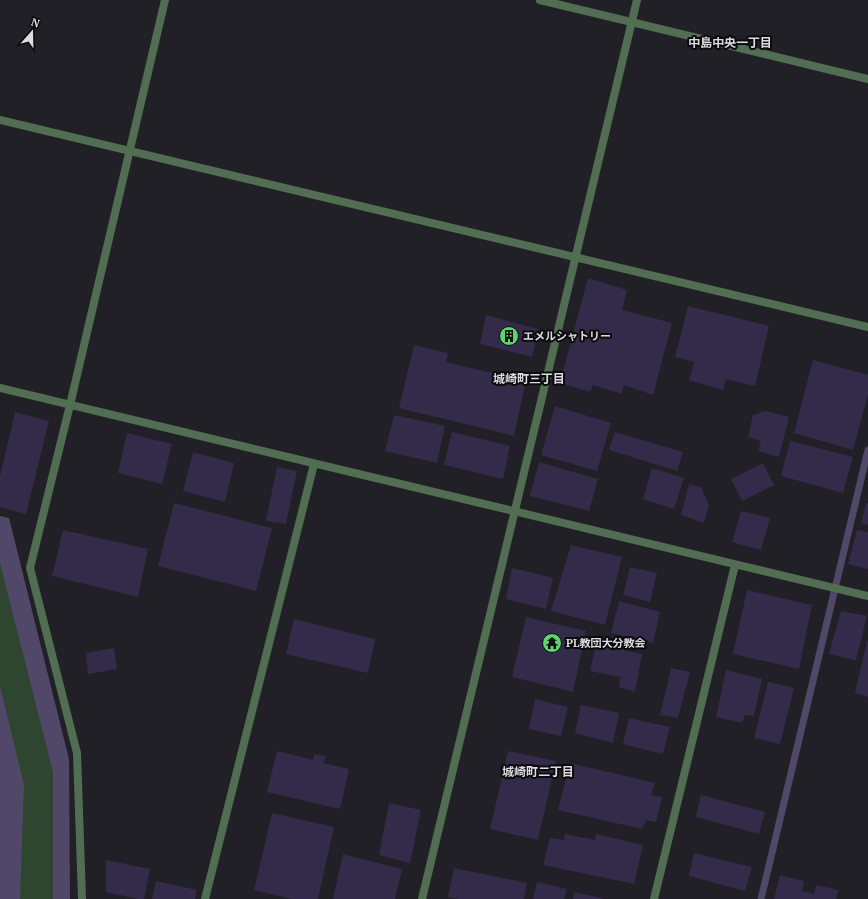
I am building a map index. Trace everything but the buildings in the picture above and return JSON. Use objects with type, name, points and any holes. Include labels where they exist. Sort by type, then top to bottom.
[{"type":"street","points":[[82,899],[77,753],[30,568],[70,405],[165,0]]},
{"type":"street","points":[[540,0],[868,79]]},
{"type":"street","points":[[422,899],[637,0]]},
{"type":"street","points":[[0,120],[868,327]]},
{"type":"street","points":[[0,388],[868,596]]},
{"type":"street","points":[[205,899],[314,464]]},
{"type":"street","points":[[654,899],[735,564]]},
{"type":"green space","points":[[0,523],[69,766],[64,899],[0,899]]},
{"type":"shaded area","points":[[0,516],[9,518],[69,759],[70,899],[53,899],[53,772],[0,563]]},
{"type":"shaded area","points":[[0,686],[24,785],[20,899],[0,899]]},
{"type":"waterway","points":[[761,899],[868,450]]},
{"type":"place","name":"エメルシャトリー","points":[[509,336]]},
{"type":"place","name":"PL教団大分教会","points":[[552,643]]},
{"type":"district","name":"中島中央一丁目","points":[[730,43]]},
{"type":"district","name":"城崎町三丁目","points":[[529,379]]},
{"type":"district","name":"城崎町二丁目","points":[[538,772]]}]
